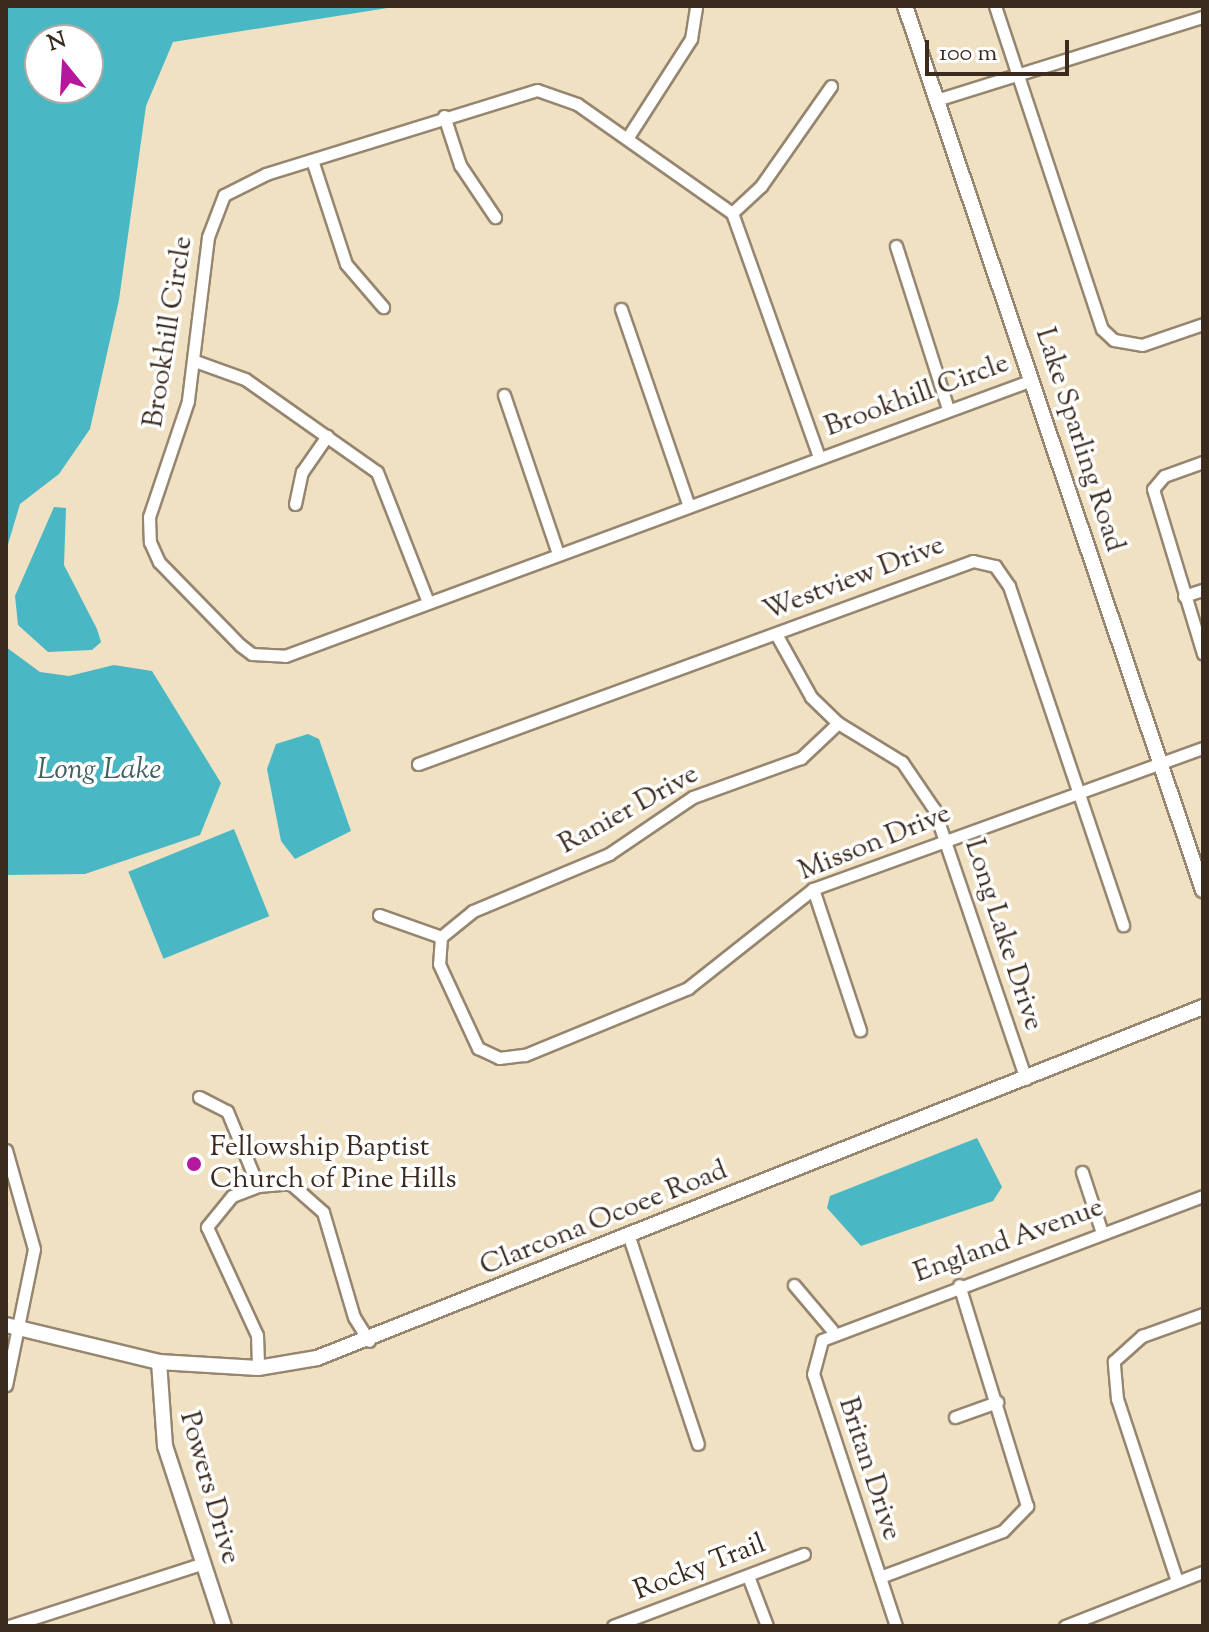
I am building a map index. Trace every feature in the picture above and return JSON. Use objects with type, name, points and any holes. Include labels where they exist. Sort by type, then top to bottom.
[{"type":"street","points":[[628,137],[691,39],[696,6]]},
{"type":"street","name":"Lake Sparling Road","points":[[905,6],[1203,890]]},
{"type":"street","points":[[995,6],[1102,329],[1114,340],[1142,345],[1203,324]]},
{"type":"street","points":[[936,100],[1203,17]]},
{"type":"street","points":[[732,213],[761,186],[831,86]]},
{"type":"street","name":"Brookhill Circle","points":[[819,457],[732,213],[628,137],[558,93],[537,90],[444,116],[312,160],[224,195],[208,237],[195,361],[182,428],[149,517],[159,562],[240,645],[270,658],[1032,380]]},
{"type":"street","points":[[444,116],[460,165],[495,217]]},
{"type":"street","points":[[312,160],[346,264],[383,307]]},
{"type":"street","points":[[896,246],[948,409]]},
{"type":"street","points":[[621,309],[689,506]]},
{"type":"street","points":[[195,361],[245,379],[327,436],[388,487],[428,602]]},
{"type":"street","points":[[504,395],[558,554]]},
{"type":"street","points":[[295,504],[302,472],[327,436]]},
{"type":"street","points":[[1203,462],[1164,476],[1153,489],[1203,654]]},
{"type":"street","name":"Westview Drive","points":[[418,764],[776,634],[949,566],[995,566],[1009,586],[1123,925]]},
{"type":"street","points":[[1184,596],[1203,590]]},
{"type":"street","name":"Long Lake Drive","points":[[776,634],[790,667],[838,723],[902,762],[947,839],[1026,1079]]},
{"type":"street","name":"Ranier Drive","points":[[441,937],[473,911],[609,854],[693,797],[801,758],[838,723]]},
{"type":"street","name":"Misson Drive","points":[[441,937],[439,964],[478,1048],[499,1058],[525,1055],[688,988],[813,889],[1203,748]]},
{"type":"street","points":[[813,889],[860,1030]]},
{"type":"street","points":[[379,915],[441,937]]},
{"type":"street","name":"Clarcona Ocoee Road","points":[[6,1325],[159,1362],[258,1368],[369,1341],[1203,1007]]},
{"type":"street","points":[[199,1097],[227,1111],[258,1186]]},
{"type":"street","points":[[6,1150],[10,1175],[34,1249],[21,1329],[6,1385]]},
{"type":"street","points":[[1082,1172],[1102,1233]]},
{"type":"street","points":[[258,1368],[257,1335],[207,1227],[232,1196],[258,1186],[290,1183],[323,1212],[354,1317],[369,1341]]},
{"type":"street","name":"England Avenue","points":[[832,1330],[1203,1196]]},
{"type":"street","points":[[629,1237],[698,1444]]},
{"type":"street","points":[[794,1285],[832,1330]]},
{"type":"street","points":[[880,1577],[1018,1519],[1027,1490],[959,1285]]},
{"type":"street","points":[[1177,1581],[1117,1399],[1114,1361],[1142,1336],[1203,1314]]},
{"type":"street","name":"Britan Drive","points":[[832,1330],[815,1354],[813,1374],[896,1626]]},
{"type":"street","name":"Powers Drive","points":[[159,1362],[165,1446],[224,1626]]},
{"type":"street","points":[[955,1417],[997,1402]]},
{"type":"street","name":"Rocky Trail","points":[[613,1626],[804,1554]]},
{"type":"street","points":[[9,1626],[204,1563]]},
{"type":"street","points":[[1065,1626],[1203,1572]]},
{"type":"street","points":[[748,1576],[767,1626]]},
{"type":"water","points":[[6,6],[400,6],[173,42],[146,106],[119,300],[90,429],[59,474],[20,504],[6,551]]},
{"type":"water","points":[[54,507],[66,508],[64,565],[97,629],[101,642],[92,650],[48,652],[18,625],[15,596]]},
{"type":"water","name":"Long Lake","points":[[6,647],[40,672],[69,676],[114,665],[152,671],[221,783],[200,835],[85,874],[6,875]]},
{"type":"water","points":[[308,734],[319,739],[351,831],[295,859],[281,841],[267,769],[276,744]]},
{"type":"water","points":[[234,829],[269,916],[164,959],[128,872]]},
{"type":"water","points":[[977,1138],[1002,1187],[993,1201],[861,1246],[827,1208],[830,1196]]},
{"type":"place","name":"Fellowship Baptist Church of Pine Hills","points":[[194,1164]]}]
